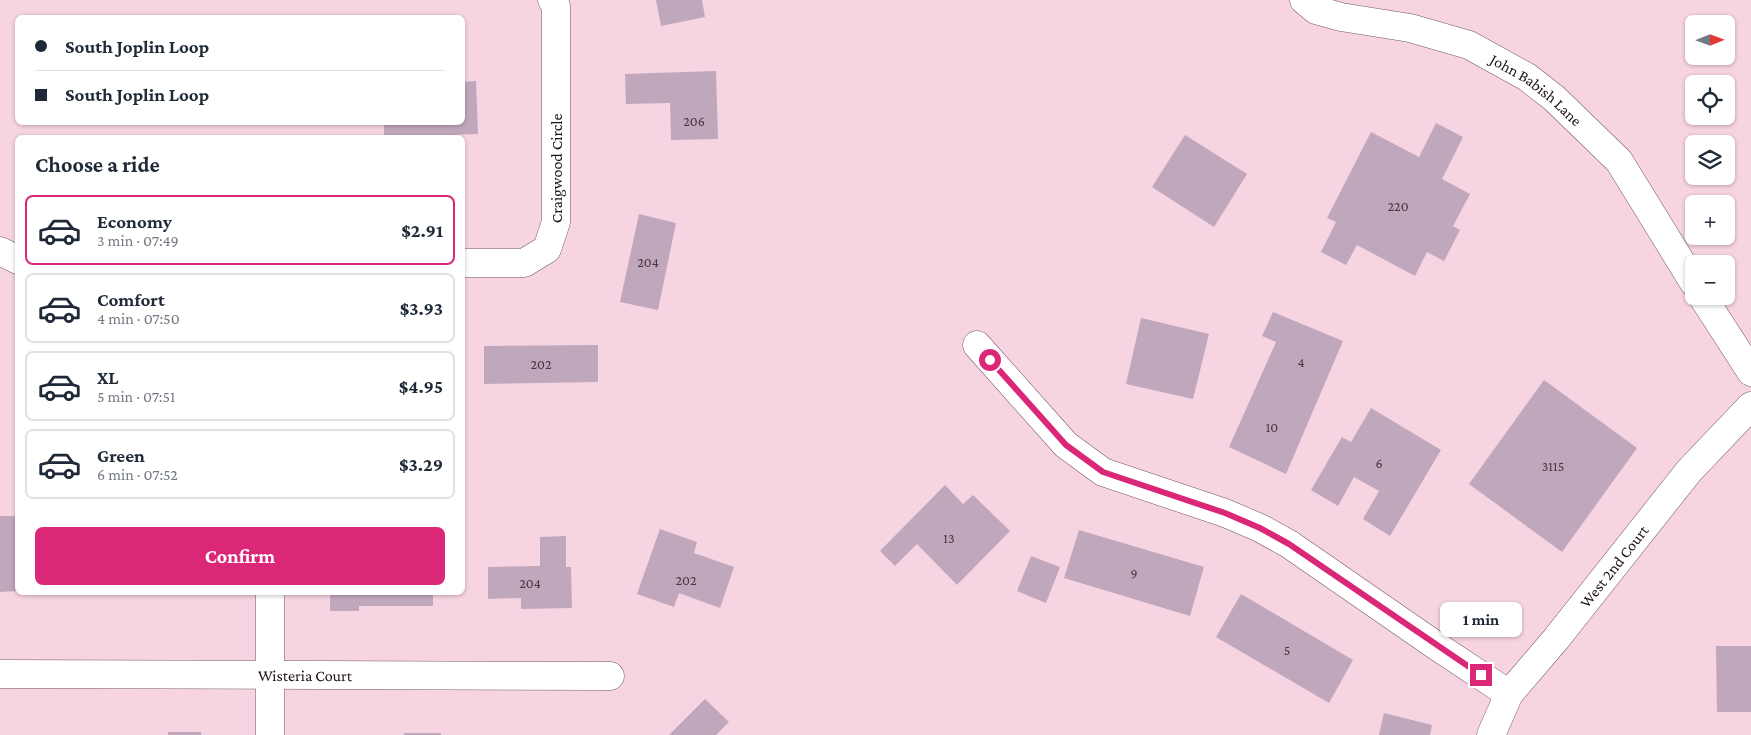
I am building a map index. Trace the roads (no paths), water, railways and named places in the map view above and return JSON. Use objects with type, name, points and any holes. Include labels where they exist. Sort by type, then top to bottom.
[{"type":"street","name":"Craigwood Circle","points":[[465,263],[524,263],[546,249],[556,222],[556,6],[552,0]]},
{"type":"street","name":"John Babish Lane","points":[[1304,0],[1316,10],[1410,28],[1469,45],[1527,77],[1554,98],[1619,161],[1685,268]]},
{"type":"street","points":[[0,251],[15,258]]},
{"type":"street","points":[[1708,305],[1751,372]]},
{"type":"street","points":[[977,345],[1066,445],[1103,472],[1225,513],[1260,528],[1289,544],[1509,694]]},
{"type":"street","name":"West 2nd Court","points":[[1491,735],[1509,694],[1556,639],[1689,471],[1751,406]]},
{"type":"street","points":[[270,595],[270,735]]},
{"type":"street","name":"Wisteria Court","points":[[0,674],[610,676]]}]
